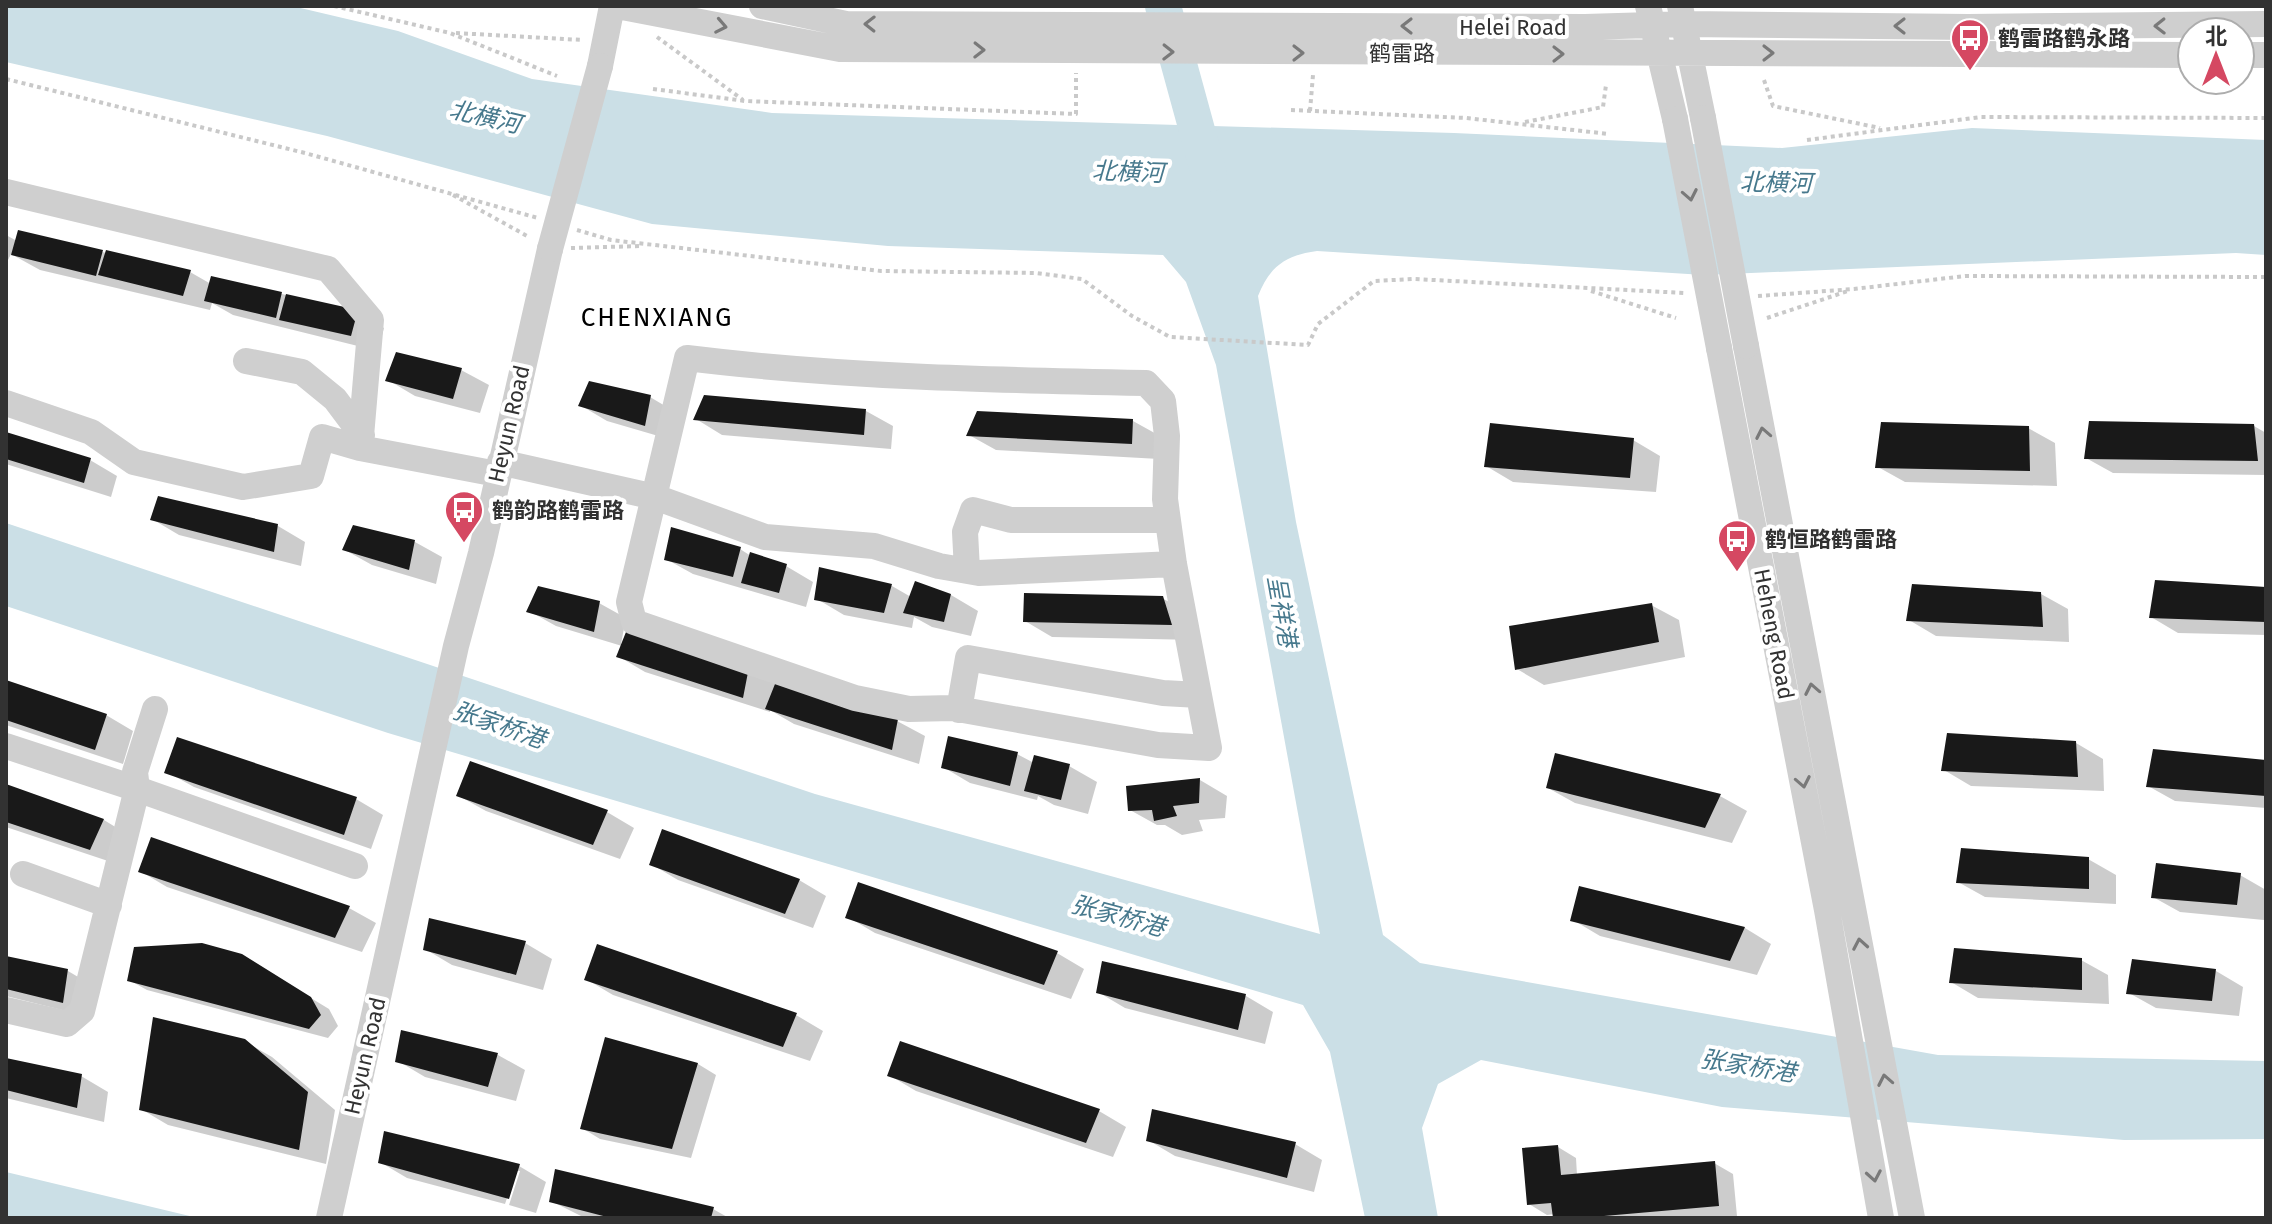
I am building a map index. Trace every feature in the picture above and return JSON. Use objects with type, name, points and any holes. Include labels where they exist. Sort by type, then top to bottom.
[{"type":"street","name":"鹤雷路","points":[[615,6],[840,49],[1116,39],[1220,52],[2176,55]]},
{"type":"street","name":"Heyun Road","points":[[329,1218],[498,468],[550,249],[615,6]]},
{"type":"street","name":"Helei Road","points":[[762,6],[846,24],[940,15],[1116,39],[1217,25],[1682,15],[2029,27],[2266,24]]},
{"type":"street","name":"Heheng Road","points":[[1682,15],[1912,1218]]},
{"type":"street","name":"Heheng Road","points":[[1651,16],[1675,119],[1719,348],[1881,1218]]},
{"type":"street","points":[[6,192],[328,269],[371,320],[361,442]]},
{"type":"street","points":[[687,358],[883,376],[1146,383],[1163,401],[1167,436],[1168,520],[1209,748],[1158,745],[959,710],[909,709],[855,698],[634,622],[629,602],[687,358]]},
{"type":"street","points":[[246,361],[302,372],[335,399],[361,442]]},
{"type":"street","points":[[6,403],[91,432],[134,462],[243,487],[311,476],[322,437],[655,497],[765,537],[874,546],[939,566],[979,573],[1174,564]]},
{"type":"street","points":[[967,570],[965,532],[973,510],[1011,520],[1168,520]]},
{"type":"street","points":[[959,710],[968,658],[1163,693],[1199,695]]},
{"type":"street","points":[[6,1010],[67,1024],[82,1011],[137,789],[135,772],[155,709]]},
{"type":"street","points":[[6,746],[355,866]]},
{"type":"street","points":[[23,874],[109,905]]},
{"type":"path","points":[[334,6],[450,33],[602,54]]},
{"type":"path","points":[[650,32],[745,101]]},
{"type":"path","points":[[450,33],[557,76]]},
{"type":"path","points":[[653,89],[745,101],[1076,114],[1076,73]]},
{"type":"path","points":[[1310,111],[1313,75]]},
{"type":"path","points":[[6,79],[305,153],[540,219]]},
{"type":"path","points":[[1764,80],[1773,106],[1886,129]]},
{"type":"path","points":[[1518,124],[1603,107],[1606,85]]},
{"type":"path","points":[[1291,110],[1466,118],[1609,134]]},
{"type":"path","points":[[1807,140],[1981,117],[2266,118]]},
{"type":"path","points":[[447,191],[550,249],[657,246]]},
{"type":"path","points":[[568,227],[611,240],[881,271],[1036,273],[1082,279],[1132,316],[1170,337],[1308,345],[1318,324],[1374,281],[1414,279],[1695,294]]},
{"type":"path","points":[[1753,295],[1854,289],[1965,276],[2266,277]]},
{"type":"path","points":[[1585,289],[1676,318]]},
{"type":"path","points":[[1767,318],[1854,289]]},
{"type":"water","points":[[6,6],[292,6],[398,31],[532,79],[772,113],[1454,133],[1782,148],[1972,128],[2266,140],[2266,255],[2236,253],[1704,275],[1317,251],[1280,264],[1268,277],[1258,296],[1296,522],[1383,935],[1420,963],[1938,1055],[2266,1061],[2266,1139],[2124,1140],[1722,1107],[1481,1060],[1438,1084],[1422,1128],[1438,1218],[1365,1218],[1330,1052],[1303,1005],[388,733],[6,606],[6,523],[815,794],[1320,934],[1216,365],[1186,282],[1163,255],[888,246],[652,224],[327,136],[6,62]]},
{"type":"water","points":[[6,1172],[198,1218],[6,1218]]},
{"type":"building","points":[[18,230],[103,250],[96,276],[11,255]]},
{"type":"building","points":[[106,250],[191,270],[183,296],[98,275]]},
{"type":"building","points":[[211,276],[282,292],[276,318],[204,301]]},
{"type":"building","points":[[286,294],[358,310],[351,336],[279,320]]},
{"type":"building","points":[[396,352],[462,368],[453,399],[385,381]]},
{"type":"building","points":[[589,381],[651,395],[645,426],[578,406]]},
{"type":"building","points":[[704,395],[866,409],[864,435],[693,420]]},
{"type":"building","points":[[977,411],[1133,419],[1132,444],[966,436]]},
{"type":"building","points":[[2089,421],[2254,424],[2258,461],[2084,459]]},
{"type":"building","points":[[1881,422],[2029,426],[2030,471],[1875,468]]},
{"type":"building","points":[[1490,423],[1634,438],[1630,478],[1484,467]]},
{"type":"building","points":[[6,432],[91,458],[84,483],[6,459]]},
{"type":"building","points":[[158,496],[278,524],[274,552],[150,520]]},
{"type":"building","points":[[353,525],[415,540],[409,570],[342,550]]},
{"type":"building","points":[[671,527],[741,547],[733,577],[664,560]]},
{"type":"building","points":[[750,552],[787,564],[779,593],[741,583]]},
{"type":"building","points":[[819,567],[892,584],[884,613],[814,600]]},
{"type":"building","points":[[2155,580],[2266,587],[2266,622],[2149,618]]},
{"type":"building","points":[[915,581],[951,594],[944,622],[903,613]]},
{"type":"building","points":[[1912,584],[2041,592],[2043,627],[1906,621]]},
{"type":"building","points":[[538,586],[600,601],[594,632],[526,612]]},
{"type":"building","points":[[1024,593],[1163,596],[1172,625],[1023,622]]},
{"type":"building","points":[[1652,603],[1659,642],[1515,670],[1509,626]]},
{"type":"building","points":[[628,627],[749,667],[743,698],[616,657]]},
{"type":"building","points":[[777,679],[898,719],[892,750],[765,709]]},
{"type":"building","points":[[6,680],[107,714],[95,750],[6,720]]},
{"type":"building","points":[[1947,733],[2076,741],[2078,777],[1941,771]]},
{"type":"building","points":[[948,736],[1018,752],[1010,786],[941,768]]},
{"type":"building","points":[[177,737],[357,797],[344,835],[164,773]]},
{"type":"building","points":[[2153,749],[2266,760],[2266,796],[2146,787]]},
{"type":"building","points":[[1555,753],[1721,794],[1705,828],[1546,788]]},
{"type":"building","points":[[1034,755],[1070,764],[1061,800],[1024,791]]},
{"type":"building","points":[[470,761],[608,810],[593,845],[456,796]]},
{"type":"building","points":[[1200,778],[1199,803],[1173,806],[1177,816],[1154,821],[1152,810],[1128,811],[1126,786]]},
{"type":"building","points":[[6,784],[104,819],[90,850],[6,822]]},
{"type":"building","points":[[662,829],[800,879],[785,914],[649,865]]},
{"type":"building","points":[[151,837],[350,906],[335,938],[138,872]]},
{"type":"building","points":[[1961,848],[2089,857],[2089,889],[1956,883]]},
{"type":"building","points":[[2156,863],[2241,873],[2237,905],[2151,898]]},
{"type":"building","points":[[858,882],[1058,951],[1044,985],[845,918]]},
{"type":"building","points":[[1579,886],[1745,927],[1730,961],[1570,921]]},
{"type":"building","points":[[429,918],[526,941],[516,975],[423,950]]},
{"type":"building","points":[[202,943],[242,954],[311,997],[321,1015],[309,1029],[127,981],[134,947]]},
{"type":"building","points":[[597,944],[797,1013],[783,1047],[584,980]]},
{"type":"building","points":[[1954,948],[2082,958],[2082,990],[1949,983]]},
{"type":"building","points":[[6,956],[68,969],[63,1003],[6,989]]},
{"type":"building","points":[[2132,959],[2216,969],[2212,1001],[2126,994]]},
{"type":"building","points":[[1102,961],[1246,994],[1238,1030],[1096,993]]},
{"type":"building","points":[[153,1017],[245,1039],[308,1092],[299,1150],[139,1110]]},
{"type":"building","points":[[401,1030],[498,1053],[488,1087],[395,1062]]},
{"type":"building","points":[[605,1037],[698,1063],[672,1149],[580,1129]]},
{"type":"building","points":[[900,1041],[1100,1109],[1086,1143],[887,1076]]},
{"type":"building","points":[[6,1058],[82,1074],[77,1108],[6,1090]]},
{"type":"building","points":[[1152,1109],[1296,1142],[1287,1178],[1146,1141]]},
{"type":"building","points":[[384,1131],[520,1164],[509,1199],[378,1163]]},
{"type":"building","points":[[1558,1145],[1561,1175],[1715,1161],[1719,1206],[1553,1218],[1551,1203],[1527,1205],[1522,1148]]},
{"type":"building","points":[[555,1169],[714,1207],[711,1218],[611,1218],[549,1202]]},
{"type":"waterway","name":"呈祥港","points":[[1163,6],[1209,174]]},
{"type":"place","name":"鹤雷路鹤永路","points":[[1970,72]]},
{"type":"place","name":"鹤韵路鹤雷路","points":[[464,544]]},
{"type":"place","name":"鹤恒路鹤雷路","points":[[1737,573]]},
{"type":"district","name":"CHENXIANG","points":[[657,317]]},
{"type":"water label","name":"北横河","points":[[485,117]]},
{"type":"water label","name":"北横河","points":[[1128,172]]},
{"type":"water label","name":"北横河","points":[[1776,183]]},
{"type":"water label","name":"张家桥港","points":[[499,725]]},
{"type":"water label","name":"张家桥港","points":[[1118,916]]},
{"type":"water label","name":"张家桥港","points":[[1748,1066]]}]
